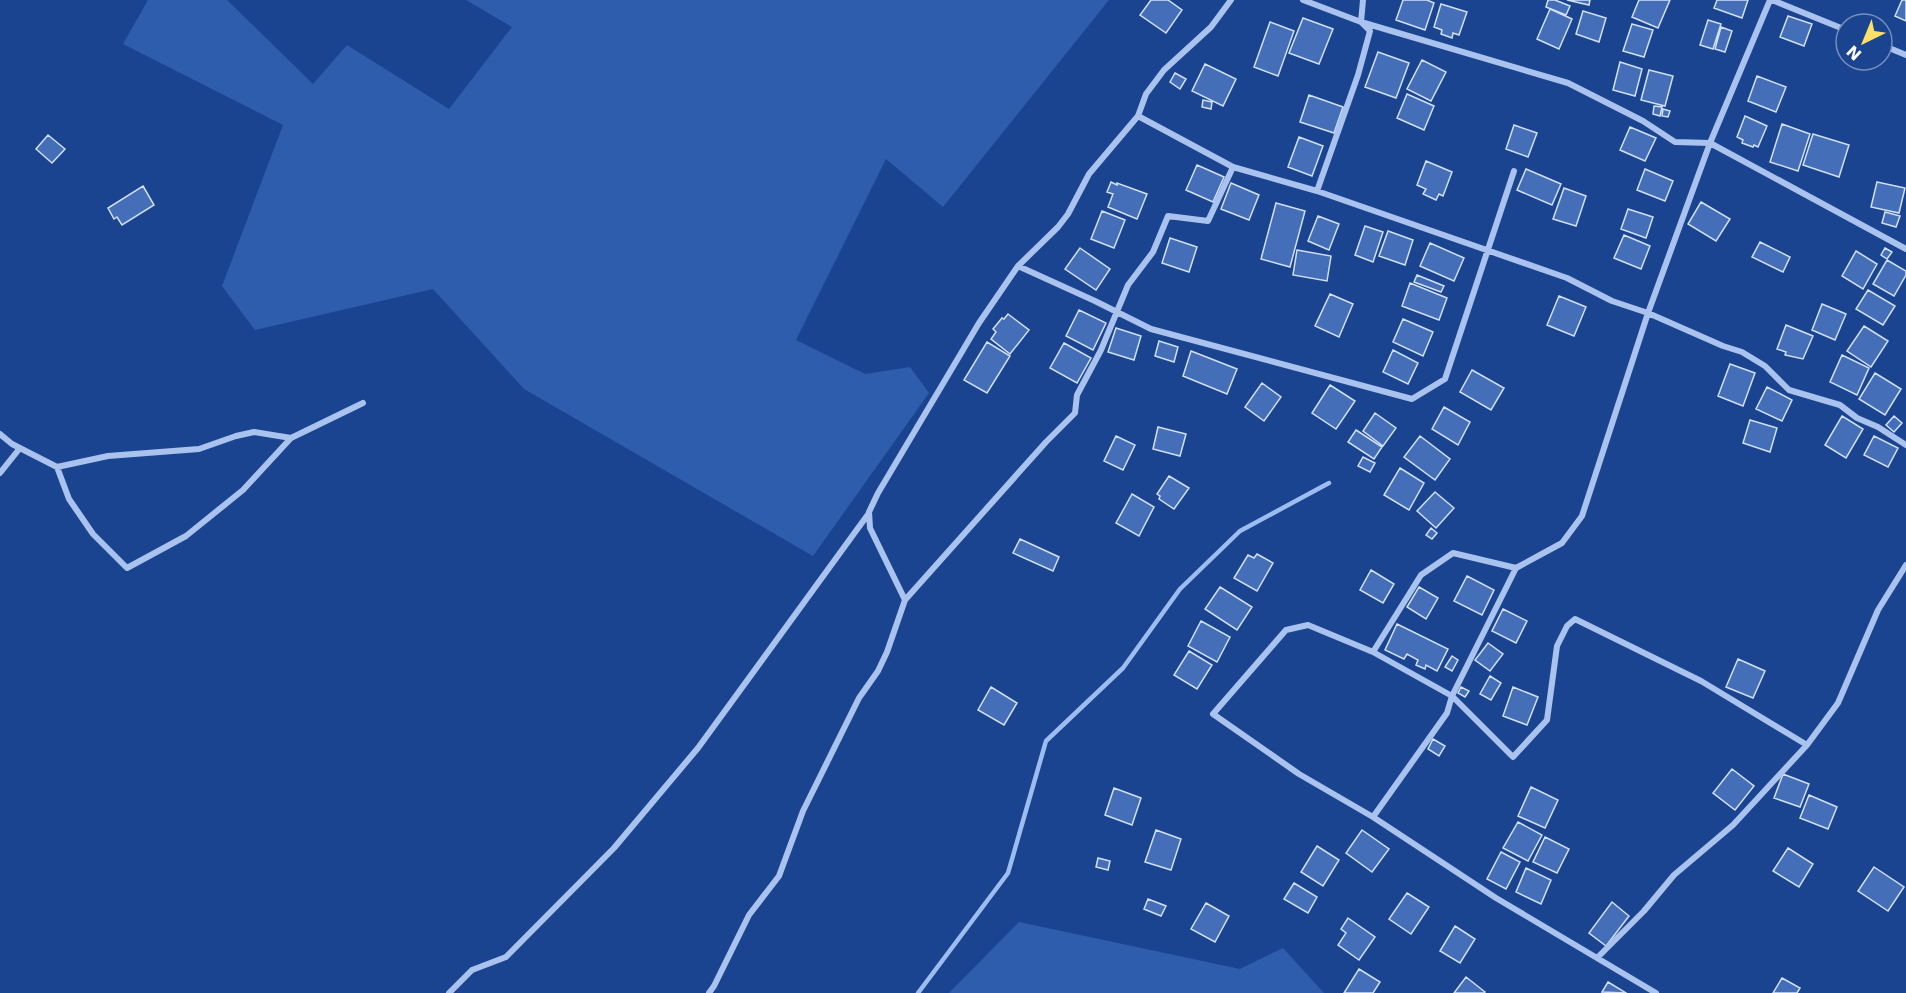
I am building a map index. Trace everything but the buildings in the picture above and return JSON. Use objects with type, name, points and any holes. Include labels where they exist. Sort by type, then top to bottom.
[{"type":"street","points":[[449,993],[472,970],[506,957],[614,848],[698,748],[869,512],[945,380],[1018,266],[1058,227],[1089,174],[1138,116],[1146,94],[1164,70],[1210,27],[1231,0]]},
{"type":"street","points":[[1303,0],[1361,22],[1568,82],[1643,121],[1675,142],[1710,143],[1906,249]]},
{"type":"street","points":[[1361,22],[1363,0]]},
{"type":"street","points":[[1373,817],[1447,713],[1452,696],[1516,568],[1562,543],[1582,516],[1648,313],[1710,143],[1771,0],[1834,25]]},
{"type":"street","points":[[1317,191],[1358,75],[1370,31],[1361,22]]},
{"type":"street","points":[[1138,116],[1233,166],[1317,191],[1567,278],[1611,301],[1648,313],[1742,352],[1765,366],[1789,390],[1840,405],[1857,418],[1878,427],[1906,445]]},
{"type":"street","points":[[709,993],[749,915],[779,876],[803,812],[859,698],[878,671],[887,652],[905,600],[1046,442],[1075,413],[1077,395],[1101,350],[1128,285],[1153,252],[1168,216],[1208,221],[1233,166]]},
{"type":"street","points":[[1018,266],[1150,329],[1412,399],[1445,379],[1514,171]]},
{"type":"street","points":[[57,467],[69,500],[93,534],[127,568],[186,536],[243,490],[291,438],[363,403]]},
{"type":"street","points":[[0,434],[20,448],[57,467],[108,456],[199,449],[254,432],[291,438]]},
{"type":"street","points":[[0,473],[20,448]]},
{"type":"street","points":[[869,512],[870,528],[905,600]]},
{"type":"street","points":[[1373,652],[1421,575],[1453,553],[1516,568]]},
{"type":"street","points":[[1597,958],[1644,911],[1674,875],[1733,825],[1807,745],[1838,703],[1878,610],[1906,565]]},
{"type":"street","points":[[1656,993],[1496,898],[1373,817],[1299,774],[1213,714],[1286,630],[1308,625],[1373,652],[1452,696],[1513,757],[1547,720],[1557,646],[1566,626],[1575,619],[1701,681],[1807,745]]},
{"type":"shaded area","points":[[148,0],[227,0],[313,84],[347,45],[449,109],[512,27],[466,0],[1109,0],[943,207],[886,159],[796,340],[865,374],[910,367],[929,393],[813,556],[524,389],[433,289],[255,330],[222,286],[283,125],[123,44]]},
{"type":"shaded area","points":[[1019,922],[1240,969],[1283,948],[1324,993],[949,993]]},
{"type":"waterway","points":[[918,993],[1008,873],[1046,741],[1123,668],[1180,589],[1240,531],[1329,483]]}]
